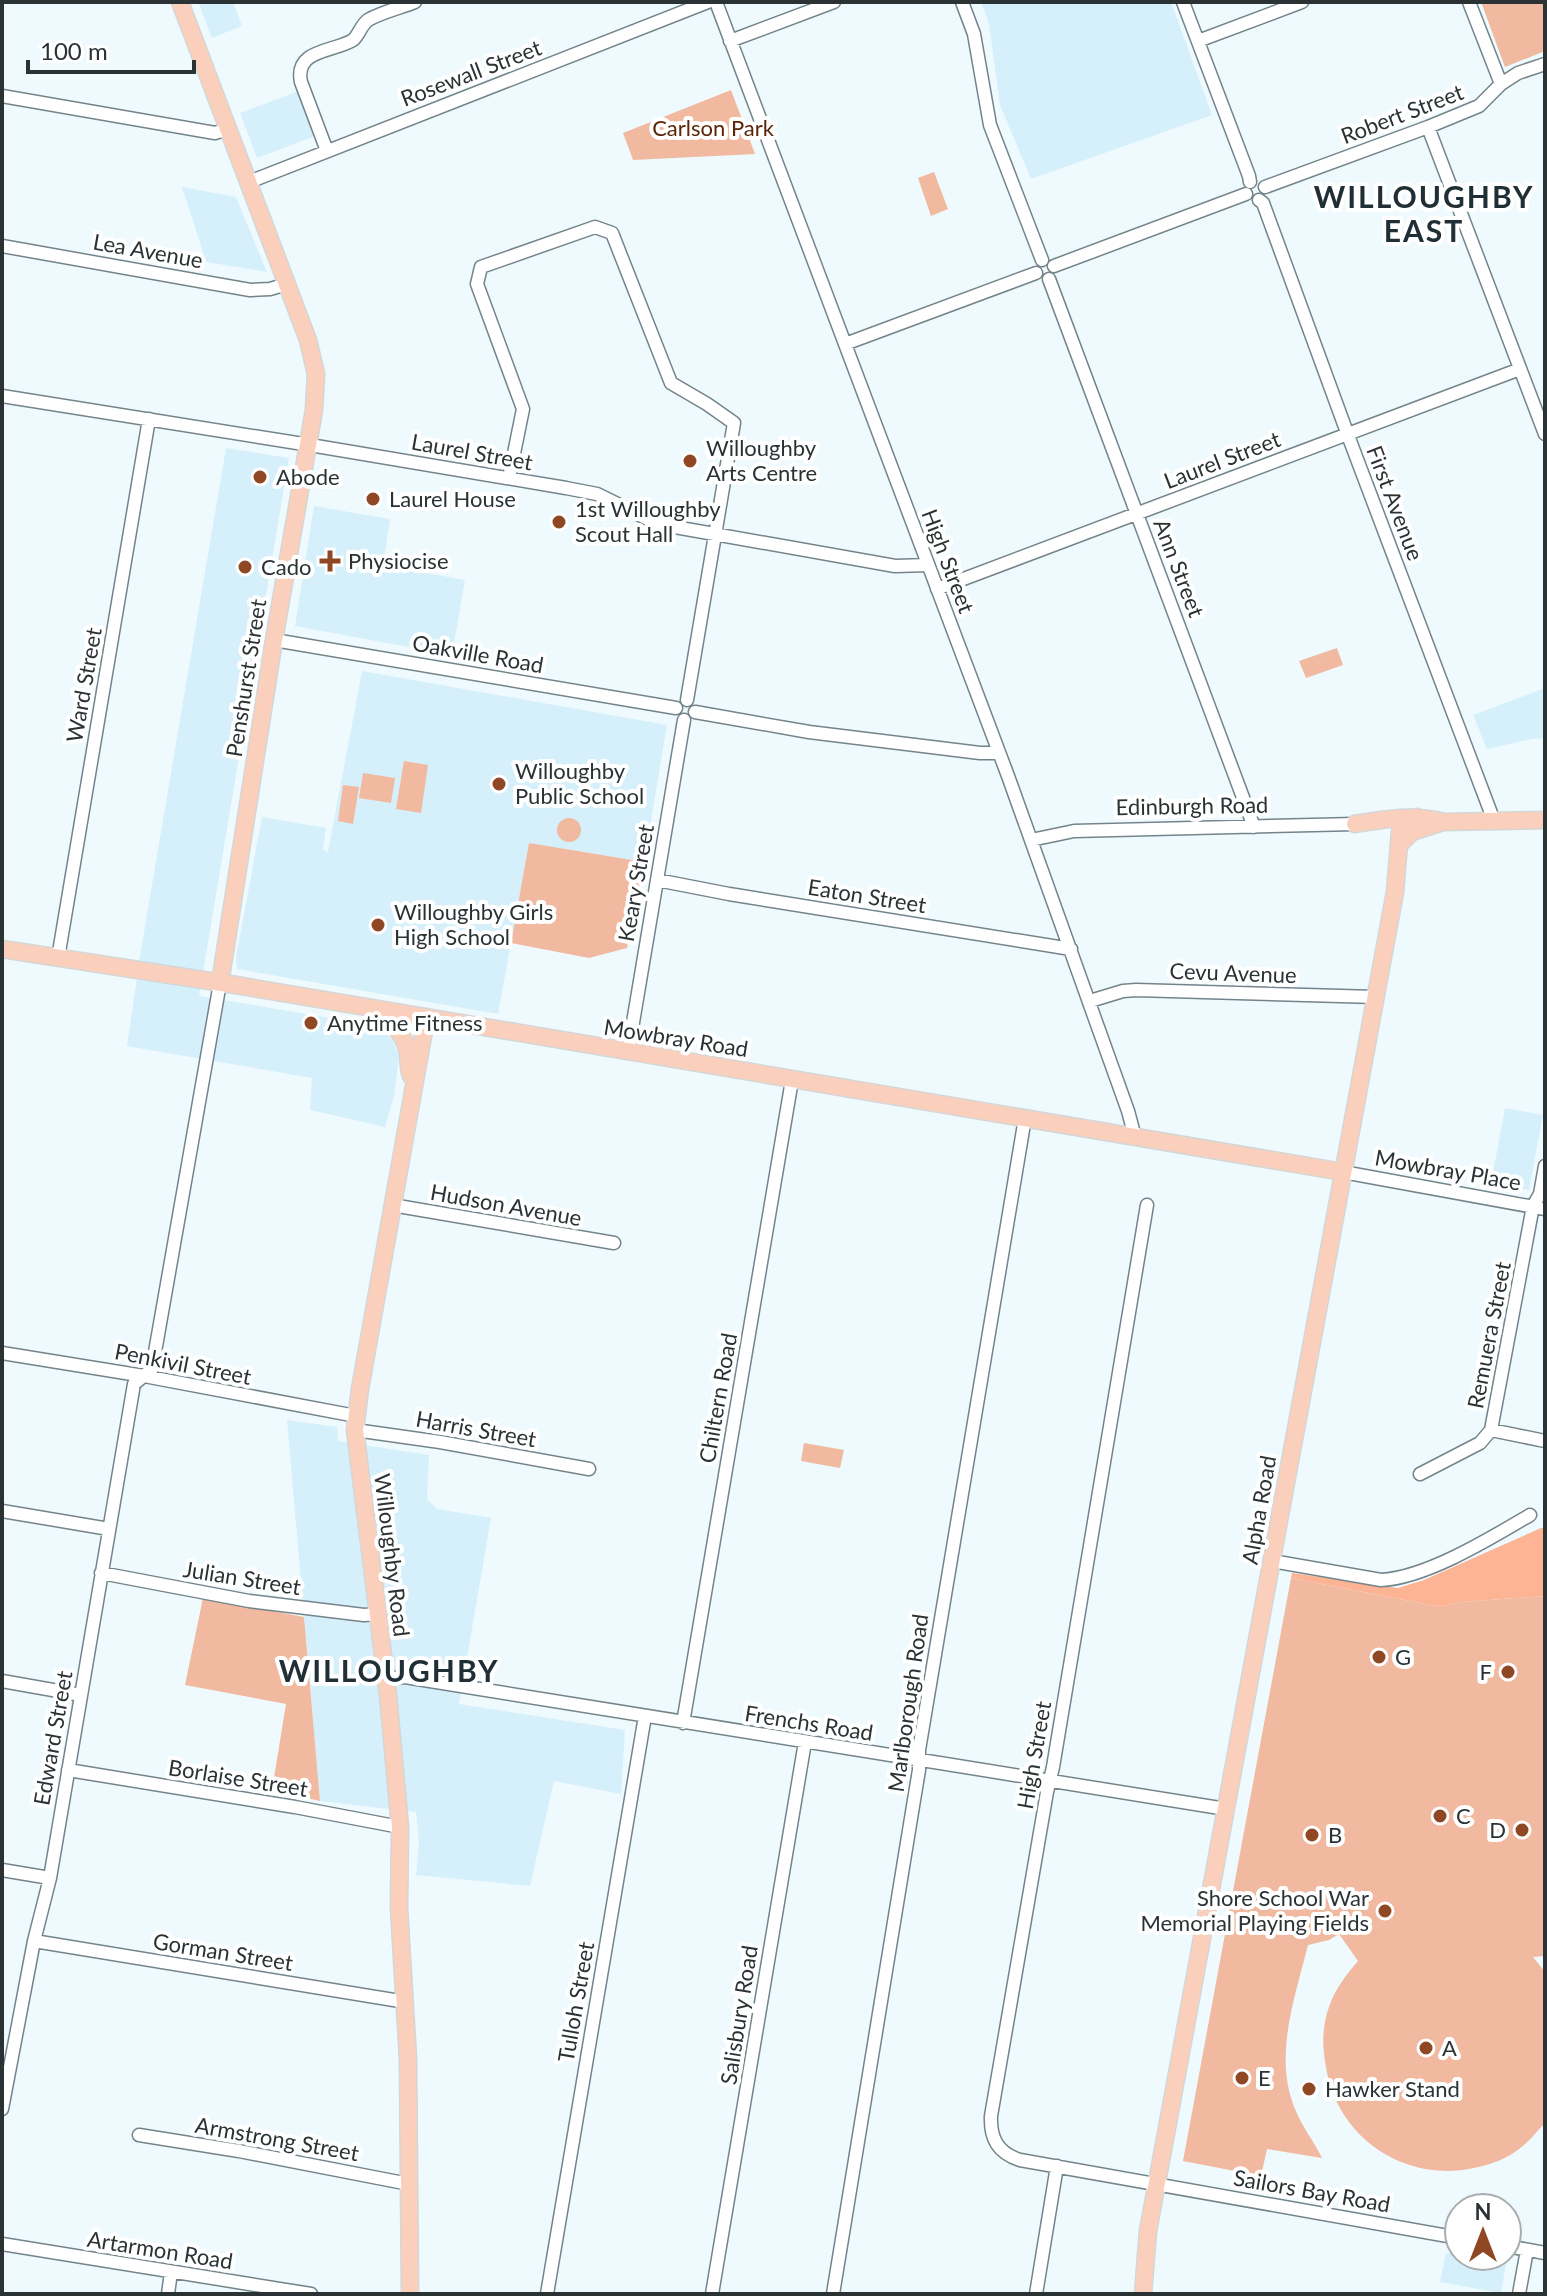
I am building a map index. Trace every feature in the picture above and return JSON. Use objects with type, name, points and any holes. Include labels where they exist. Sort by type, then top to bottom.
[{"type":"main road","name":"Penshurst Street","points":[[180,2],[308,340],[316,374],[314,410],[220,983]]},
{"type":"main road","points":[[1355,824],[1398,817],[1424,822]]},
{"type":"main road","points":[[1355,824],[1377,826],[1545,820]]},
{"type":"main road","points":[[1377,826],[1392,831],[1399,845],[1424,822]]},
{"type":"main road","name":"Alpha Road","points":[[1143,2294],[1144,2260],[1395,892],[1400,831],[1424,822]]},
{"type":"main road","name":"Mowbray Road","points":[[2,949],[1343,1172]]},
{"type":"main road","points":[[370,1009],[387,1019],[401,1035],[407,1048],[414,1085]]},
{"type":"main road","name":"Willoughby Road","points":[[410,2294],[408,2059],[399,1908],[400,1827],[356,1423],[426,1019]]},
{"type":"street","points":[[327,151],[299,76],[302,66],[313,55],[355,39],[366,21],[415,2]]},
{"type":"street","name":"Rosewall Street","points":[[249,182],[708,2]]},
{"type":"street","name":"High Street","points":[[716,2],[999,753],[1090,1001],[1135,1137]]},
{"type":"street","points":[[730,41],[834,2]]},
{"type":"street","points":[[962,2],[974,34],[990,125],[1048,263],[1054,275],[1049,279],[1039,278],[1036,267],[1048,263],[1248,188],[1257,180],[1265,187],[1265,193],[1259,200],[1252,200],[1248,188],[1249,176],[1183,2]]},
{"type":"street","points":[[1198,41],[1302,2]]},
{"type":"street","points":[[1469,2],[1501,84]]},
{"type":"street","name":"Robert Street","points":[[1265,187],[1479,106],[1501,84],[1518,73],[1545,64]]},
{"type":"street","points":[[2,96],[215,133],[228,129]]},
{"type":"street","points":[[1428,127],[1545,434]]},
{"type":"street","name":"First Avenue","points":[[1259,200],[1263,203],[1494,821]]},
{"type":"street","points":[[509,478],[523,409],[477,284],[481,267],[595,227],[612,233],[671,383],[734,423],[687,700]]},
{"type":"street","name":"Lea Avenue","points":[[2,246],[250,290],[287,284]]},
{"type":"street","points":[[845,344],[1036,273]]},
{"type":"street","name":"Ann Street","points":[[1049,279],[1254,827]]},
{"type":"street","name":"Laurel Street","points":[[937,589],[1520,369]]},
{"type":"street","name":"Laurel Street","points":[[2,396],[597,494],[655,523],[895,566],[928,565]]},
{"type":"street","name":"Ward Street","points":[[58,958],[149,419]]},
{"type":"street","name":"Oakville Road","points":[[274,640],[676,708]]},
{"type":"street","points":[[687,700],[694,704],[695,712],[691,718],[684,720],[678,716],[676,708],[680,702],[687,700]]},
{"type":"street","points":[[695,712],[809,732],[999,753]]},
{"type":"street","name":"Keary Street","points":[[628,1052],[684,720]]},
{"type":"street","name":"Edinburgh Road","points":[[1031,840],[1074,831],[1355,824]]},
{"type":"street","name":"Eaton Street","points":[[657,880],[1071,949]]},
{"type":"street","name":"Penshurst Street","points":[[144,1376],[152,1369],[220,983]]},
{"type":"street","name":"Cevu Avenue","points":[[1090,1001],[1136,990],[1376,997]]},
{"type":"street","name":"Chiltern Road","points":[[683,1723],[792,1080]]},
{"type":"street","name":"Marlborough Road","points":[[833,2294],[914,1800],[919,1750],[1025,1118]]},
{"type":"street","name":"Remuera Street","points":[[1420,1474],[1480,1443],[1491,1430],[1539,1208],[1545,1166]]},
{"type":"street","name":"Mowbray Place","points":[[1343,1172],[1539,1208]]},
{"type":"street","name":"Hudson Avenue","points":[[392,1205],[614,1243]]},
{"type":"street","name":"High Street","points":[[1147,1205],[991,2123],[996,2144],[1005,2154],[1020,2160],[1158,2183]]},
{"type":"street","name":"Penkivil Street","points":[[2,1353],[144,1376],[356,1423]]},
{"type":"street","name":"Edward Street","points":[[2,2109],[6,2057],[50,1878],[134,1384],[144,1376]]},
{"type":"street","name":"Harris Street","points":[[356,1423],[589,1469]]},
{"type":"street","points":[[1491,1430],[1545,1441]]},
{"type":"street","points":[[2,1511],[109,1529]]},
{"type":"street","points":[[1272,1561],[1365,1578],[1398,1580],[1429,1569],[1530,1515]]},
{"type":"street","name":"Julian Street","points":[[101,1573],[249,1601],[378,1614]]},
{"type":"street","name":"Frenchs Road","points":[[385,1679],[405,1677],[1226,1809]]},
{"type":"street","points":[[2,1681],[81,1695]]},
{"type":"street","name":"Tulloh Street","points":[[547,2294],[645,1716]]},
{"type":"street","name":"Salisbury Road","points":[[712,2294],[805,1742]]},
{"type":"street","name":"Borlaise Street","points":[[68,1770],[400,1827]]},
{"type":"street","points":[[2,1870],[50,1878]]},
{"type":"street","name":"Gorman Street","points":[[34,1941],[406,2002]]},
{"type":"street","name":"Armstrong Street","points":[[139,2135],[409,2184]]},
{"type":"street","points":[[1036,2294],[1057,2166]]},
{"type":"street","name":"Sailors Bay Road","points":[[1158,2183],[1443,2235]]},
{"type":"street","name":"Artarmon Road","points":[[2,2244],[311,2294]]},
{"type":"street","points":[[1523,2249],[1545,2253]]},
{"type":"street","points":[[1519,2294],[1527,2250]]},
{"type":"street","points":[[168,2294],[171,2272]]},
{"type":"shaded area","points":[[198,2],[233,2],[242,26],[212,38]]},
{"type":"shaded area","points":[[981,2],[1171,2],[1212,115],[1031,179],[1000,105],[989,24]]},
{"type":"shaded area","points":[[299,91],[315,136],[257,158],[240,113]]},
{"type":"shaded area","points":[[182,187],[236,197],[267,272],[201,261],[203,252]]},
{"type":"shaded area","points":[[226,448],[289,458],[199,996],[377,1026],[393,1040],[399,1058],[394,1096],[385,1127],[310,1110],[312,1078],[127,1046]]},
{"type":"shaded area","points":[[314,506],[390,519],[383,565],[465,580],[452,655],[295,626]]},
{"type":"shaded area","name":"Willoughby Public School","points":[[362,671],[667,725],[644,862],[529,844],[498,1014],[237,969],[236,957],[262,817],[326,828],[323,850],[328,852]]},
{"type":"shaded area","points":[[1545,688],[1545,738],[1487,749],[1473,715]]},
{"type":"shaded area","points":[[1505,1108],[1543,1115],[1529,1190],[1491,1183]]},
{"type":"shaded area","points":[[287,1420],[337,1427],[338,1441],[429,1455],[427,1499],[437,1509],[491,1518],[459,1704],[625,1730],[621,1794],[554,1781],[530,1886],[416,1875],[419,1843],[416,1812],[320,1801]]},
{"type":"shaded area","points":[[1545,1528],[1545,1596],[1461,1602],[1441,1607],[1291,1578],[1292,1573],[1398,1588],[1424,1580]]},
{"type":"shaded area","points":[[1443,2268],[1443,2272],[1505,2272],[1501,2293],[1440,2282]]},
{"type":"green space","points":[[1481,2],[1545,2],[1545,51],[1505,67]]},
{"type":"green space","name":"Carlson Park","points":[[731,90],[755,154],[633,160],[623,133]]},
{"type":"green space","points":[[934,172],[948,209],[931,216],[918,178]]},
{"type":"green space","points":[[1337,648],[1343,665],[1306,678],[1299,661]]},
{"type":"green space","points":[[404,761],[428,765],[421,813],[396,809]]},
{"type":"green space","points":[[363,773],[395,778],[391,803],[359,798]]},
{"type":"green space","points":[[343,785],[359,787],[353,824],[338,821]]},
{"type":"green space","points":[[569,818],[578,821],[581,830],[578,839],[569,842],[560,839],[557,830],[560,821]]},
{"type":"green space","points":[[529,843],[644,862],[627,948],[589,958],[511,943]]},
{"type":"green space","points":[[804,1443],[844,1450],[840,1468],[801,1461]]},
{"type":"green space","name":"Shore School War Memorial Playing Fields","points":[[1291,1578],[1441,1607],[1461,1602],[1545,1596],[1545,1956],[1533,1957],[1545,1972],[1545,2123],[1519,2149],[1492,2163],[1448,2171],[1423,2169],[1378,2150],[1359,2134],[1344,2115],[1333,2092],[1323,2044],[1331,2000],[1358,1961],[1339,1934],[1308,1945],[1292,2006],[1286,2048],[1289,2089],[1295,2109],[1322,2158],[1267,2149],[1261,2176],[1183,2161]]},
{"type":"green space","points":[[203,1598],[304,1617],[320,1801],[272,1790],[286,1704],[185,1685]]},
{"type":"place","name":"Willoughby Arts Centre","points":[[690,461]]},
{"type":"place","name":"Abode","points":[[260,477]]},
{"type":"place","name":"Laurel House","points":[[373,499]]},
{"type":"place","name":"1st Willoughby Scout Hall","points":[[559,522]]},
{"type":"place","name":"Physiocise","points":[[330,561]]},
{"type":"place","name":"Cado","points":[[245,567]]},
{"type":"place","name":"Willoughby Public School","points":[[499,784]]},
{"type":"place","name":"Willoughby Girls High School","points":[[378,925]]},
{"type":"place","name":"Anytime Fitness","points":[[311,1023]]},
{"type":"place","name":"G","points":[[1379,1657]]},
{"type":"place","name":"F","points":[[1508,1672]]},
{"type":"place","name":"C","points":[[1440,1816]]},
{"type":"place","name":"D","points":[[1522,1830]]},
{"type":"place","name":"B","points":[[1312,1835]]},
{"type":"place","name":"Shore School War Memorial Playing Fields","points":[[1385,1911]]},
{"type":"place","name":"A","points":[[1426,2048]]},
{"type":"place","name":"E","points":[[1242,2078]]},
{"type":"place","name":"Hawker Stand","points":[[1309,2089]]},
{"type":"district","name":"WILLOUGHBY EAST","points":[[1424,215]]},
{"type":"district","name":"WILLOUGHBY","points":[[389,1672]]}]
